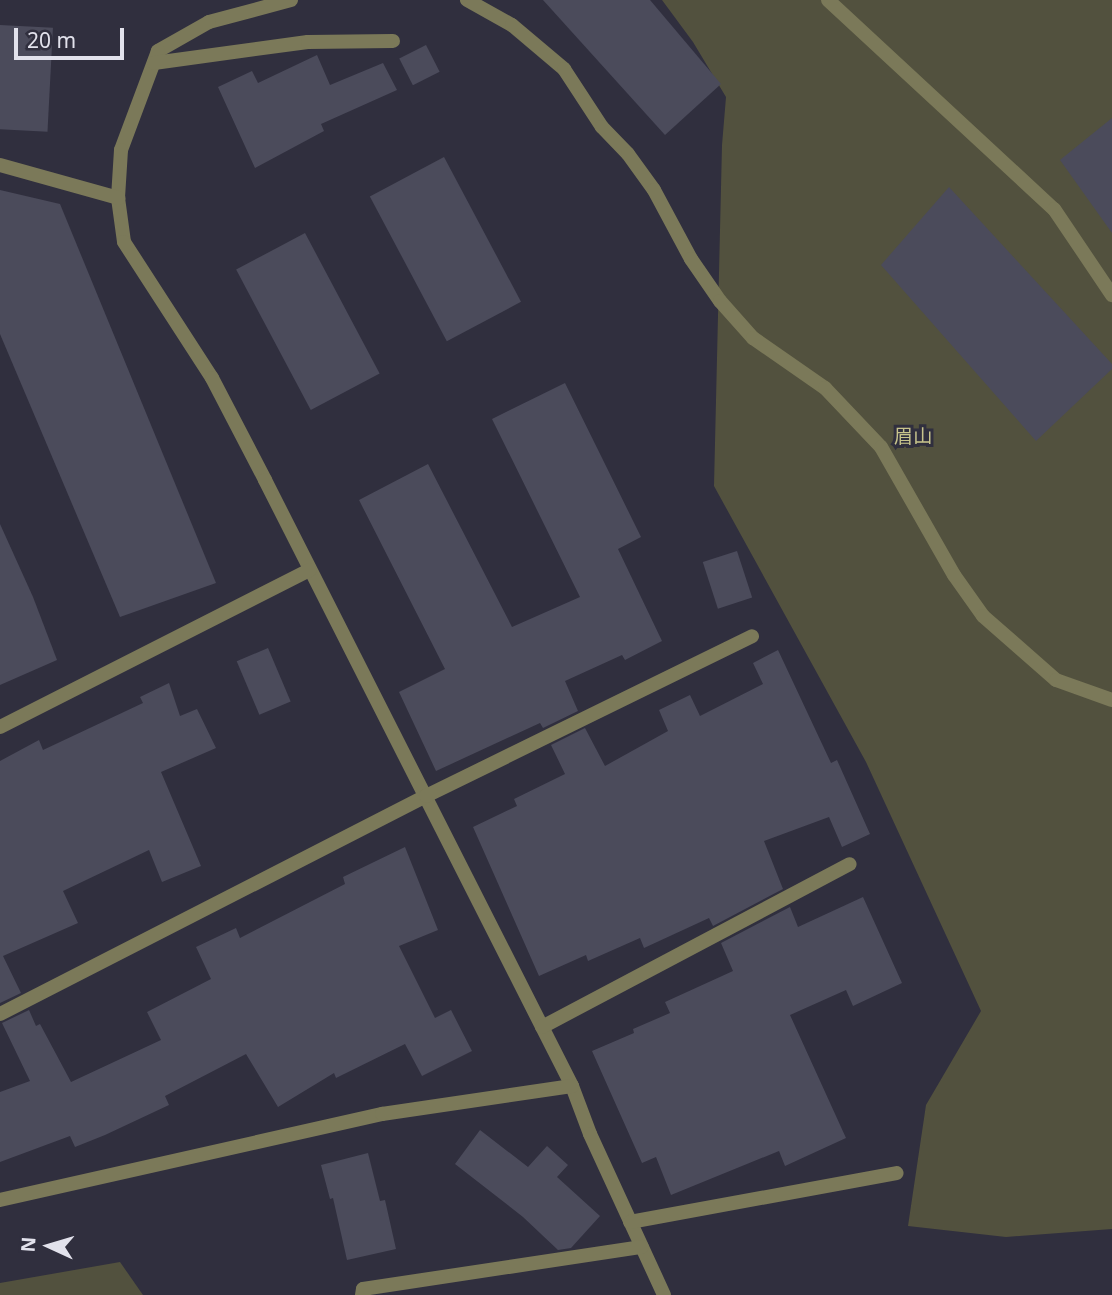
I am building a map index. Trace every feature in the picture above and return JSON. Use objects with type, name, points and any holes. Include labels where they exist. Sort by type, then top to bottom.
[{"type":"street","points":[[291,0],[209,22],[158,51],[121,150],[118,198],[124,242],[212,377],[572,1086],[664,1295]]},
{"type":"street","points":[[467,0],[512,25],[564,69],[601,127],[628,154],[654,190],[691,259],[720,301],[753,338],[825,388],[881,447],[954,575],[983,616],[1056,680],[1112,700]]},
{"type":"street","points":[[828,0],[1054,209],[1112,295]]},
{"type":"street","points":[[154,63],[308,42],[393,41]]},
{"type":"street","points":[[0,164],[118,198]]},
{"type":"street","points":[[0,727],[310,570]]},
{"type":"street","points":[[0,1014],[426,796],[752,636]]},
{"type":"street","points":[[542,1027],[850,864]]},
{"type":"street","points":[[0,1200],[382,1114],[572,1086]]},
{"type":"street","points":[[630,1222],[897,1173]]},
{"type":"street","points":[[362,1295],[363,1289],[642,1247]]},
{"type":"green space","name":"眉山","points":[[662,0],[1112,0],[1112,1229],[1006,1237],[908,1226],[926,1105],[981,1011],[866,762],[714,486],[722,145],[726,97],[693,42]]},
{"type":"green space","points":[[120,1262],[143,1295],[0,1295],[0,1283]]},
{"type":"building","points":[[543,0],[650,0],[721,84],[665,135]]},
{"type":"building","points":[[0,25],[53,28],[47,132],[0,129]]},
{"type":"building","points":[[426,45],[440,72],[413,85],[399,59]]},
{"type":"building","points":[[317,55],[330,85],[383,63],[397,90],[321,124],[324,131],[255,168],[218,87],[252,71],[258,83]]},
{"type":"building","points":[[1112,118],[1112,233],[1060,160]]},
{"type":"building","points":[[444,157],[521,302],[447,341],[370,196]]},
{"type":"building","points":[[949,187],[1112,364],[1112,369],[1036,441],[881,265]]},
{"type":"building","points":[[0,190],[60,204],[216,583],[120,617],[0,334]]},
{"type":"building","points":[[305,233],[380,373],[311,410],[236,270]]},
{"type":"building","points":[[565,383],[641,537],[618,549],[662,641],[625,660],[622,655],[565,681],[578,711],[543,728],[540,723],[436,771],[399,692],[445,669],[359,500],[428,464],[512,627],[580,597],[492,419]]},
{"type":"building","points":[[0,524],[33,597],[57,660],[0,685]]},
{"type":"building","points":[[737,551],[752,598],[718,609],[703,562]]},
{"type":"building","points":[[268,648],[291,701],[259,715],[237,661]]},
{"type":"building","points":[[778,650],[831,763],[837,760],[870,834],[842,847],[829,817],[764,841],[783,889],[713,926],[709,918],[644,948],[640,938],[588,961],[586,955],[539,976],[473,827],[517,806],[514,799],[565,774],[551,745],[585,728],[605,766],[668,731],[659,710],[690,695],[700,716],[763,684],[753,663]]},
{"type":"building","points":[[169,683],[180,716],[197,709],[216,748],[161,772],[201,866],[162,882],[149,850],[63,891],[78,923],[3,956],[21,993],[0,1003],[0,761],[39,740],[43,750],[143,703],[140,697]]},
{"type":"building","points":[[405,847],[438,930],[399,946],[435,1018],[451,1010],[472,1051],[422,1076],[405,1044],[336,1078],[334,1073],[278,1107],[246,1054],[165,1096],[169,1105],[105,1135],[75,1147],[70,1136],[0,1162],[0,1092],[30,1081],[2,1023],[29,1010],[36,1026],[40,1024],[71,1082],[161,1040],[147,1012],[211,979],[196,947],[236,928],[240,938],[345,884],[343,877]]},
{"type":"building","points":[[863,897],[902,983],[853,1006],[846,990],[790,1015],[846,1138],[785,1166],[779,1151],[671,1195],[656,1157],[642,1163],[592,1051],[634,1033],[633,1029],[670,1013],[665,1002],[733,971],[721,943],[790,907],[798,927]]},
{"type":"building","points":[[480,1130],[528,1167],[547,1146],[568,1165],[557,1177],[600,1216],[571,1248],[558,1250],[523,1217],[455,1164]]},
{"type":"building","points":[[368,1153],[380,1201],[385,1200],[396,1249],[347,1260],[333,1198],[330,1199],[321,1165]]}]
